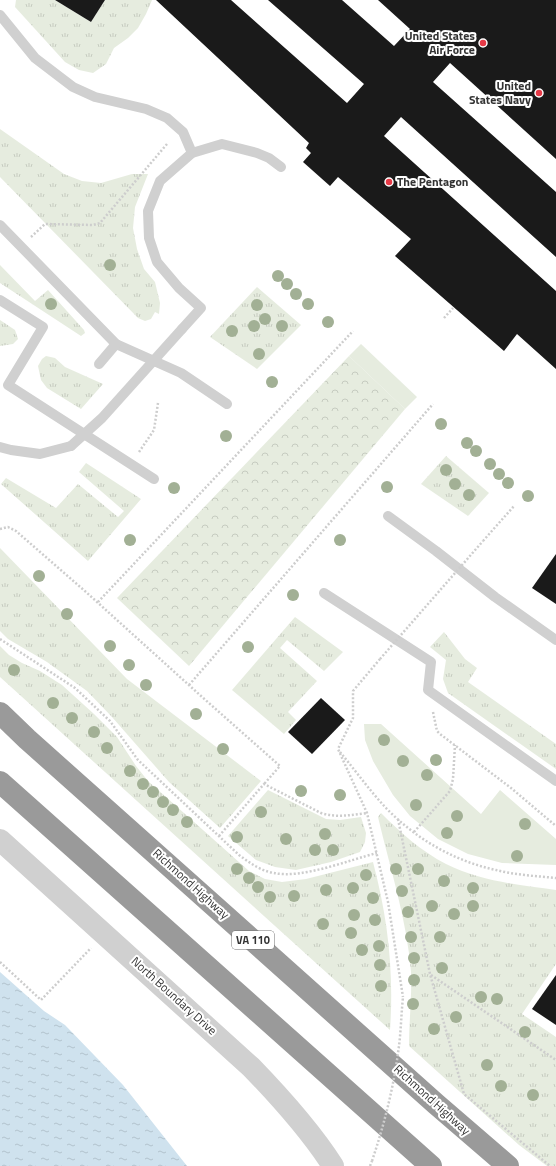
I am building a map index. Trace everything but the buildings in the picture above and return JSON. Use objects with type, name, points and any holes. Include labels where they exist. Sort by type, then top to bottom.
[{"type":"highway","name":"Richmond Highway","points":[[0,713],[436,1104],[508,1166]]},
{"type":"highway","points":[[0,782],[431,1166]]},
{"type":"street","name":"North Boundary Drive","points":[[0,840],[251,1067],[306,1128],[333,1166]]},
{"type":"lane","points":[[0,15],[35,58],[73,87],[95,97],[146,109],[167,118],[183,132],[192,153]]},
{"type":"lane","points":[[0,447],[40,454],[71,446],[102,418],[201,308],[179,288],[157,262],[149,238],[148,211],[160,181],[192,153],[222,144],[257,153],[269,158],[281,167]]},
{"type":"lane","points":[[0,225],[116,344],[180,373],[227,404]]},
{"type":"lane","points":[[0,300],[43,327],[8,385],[154,480]]},
{"type":"lane","points":[[99,364],[116,344]]},
{"type":"lane","points":[[388,516],[495,597],[556,640]]},
{"type":"lane","points":[[324,593],[431,662],[428,690],[556,781]]},
{"type":"path","points":[[21,246],[45,224],[93,225],[100,223],[167,144]]},
{"type":"path","points":[[444,318],[453,308]]},
{"type":"path","points":[[98,602],[353,331]]},
{"type":"path","points":[[140,450],[154,430],[158,402]]},
{"type":"path","points":[[189,685],[433,404]]},
{"type":"path","points":[[370,1166],[392,1094],[399,1051],[403,997],[388,902],[367,814],[338,749],[353,718],[353,691],[514,506]]},
{"type":"path","points":[[0,529],[8,527],[16,531],[98,602],[280,766],[219,836]]},
{"type":"path","points":[[0,639],[75,688],[110,721],[138,760],[239,855],[256,867],[275,874],[302,874],[377,853]]},
{"type":"path","points":[[428,690],[437,731],[511,788],[556,826]]},
{"type":"path","points":[[414,832],[450,791],[453,775],[455,744]]},
{"type":"path","points":[[338,749],[386,808],[428,842],[449,854],[470,863],[496,870],[556,878]]},
{"type":"path","points":[[264,784],[321,813],[330,816],[340,817],[367,814]]},
{"type":"path","points":[[398,819],[430,974],[464,1094],[550,1166]]},
{"type":"path","points":[[0,962],[42,1000],[89,951]]},
{"type":"path","points":[[430,974],[556,1060]]},
{"type":"green space","points":[[16,0],[55,0],[91,22],[105,0],[152,0],[138,28],[128,38],[114,48],[106,64],[93,73],[79,70],[65,62],[15,7]]},
{"type":"green space","points":[[0,129],[64,174],[82,181],[101,183],[132,174],[148,174],[135,207],[133,228],[137,249],[144,269],[155,282],[160,303],[159,314],[155,312],[151,319],[145,321],[138,318],[0,177]]},
{"type":"green space","points":[[0,265],[35,301],[48,290],[85,333],[81,336],[0,283]]},
{"type":"green space","points":[[257,287],[301,325],[257,369],[210,337]]},
{"type":"green space","points":[[0,320],[15,330],[18,339],[13,344],[0,346]]},
{"type":"green space","points":[[361,344],[417,397],[405,409],[349,356]]},
{"type":"green space","points":[[46,356],[55,358],[65,367],[103,384],[81,409],[47,388],[41,380],[38,366],[42,359]]},
{"type":"green space","points":[[349,356],[405,409],[189,666],[117,598]]},
{"type":"green space","points":[[446,456],[489,493],[468,516],[421,484]]},
{"type":"green space","points":[[86,463],[141,499],[88,561],[1,484],[6,478],[56,508],[78,484],[118,517],[124,511],[79,472]]},
{"type":"green space","points":[[0,548],[127,679],[261,781],[220,828],[169,782],[87,691],[47,662],[8,639],[0,631]]},
{"type":"green space","points":[[295,617],[343,652],[324,671],[287,640],[280,648],[317,681],[288,712],[296,720],[284,734],[232,690]]},
{"type":"green space","points":[[444,632],[465,659],[477,668],[468,682],[556,744],[556,769],[448,693],[443,679],[446,660],[430,647]]},
{"type":"green space","points":[[0,646],[9,655],[40,671],[62,685],[117,737],[148,781],[249,871],[265,879],[282,882],[306,879],[373,862],[383,904],[389,945],[391,987],[390,1030],[0,677]]},
{"type":"green space","points":[[364,724],[381,724],[481,814],[500,790],[556,839],[556,865],[502,863],[468,854],[438,839],[410,816],[393,795],[373,761],[365,740]]},
{"type":"green space","points":[[268,790],[326,819],[340,820],[361,817],[366,833],[365,842],[360,852],[331,862],[296,870],[275,867],[256,860],[228,836]]},
{"type":"green space","points":[[381,813],[420,847],[437,859],[459,870],[500,882],[556,890],[556,964],[522,1014],[556,1037],[556,1166],[547,1166],[519,1145],[409,1046],[411,972],[409,953],[398,894],[378,817]]},
{"type":"water","points":[[0,972],[44,1011],[65,1025],[123,1085],[187,1166],[0,1166]]},
{"type":"place","name":"United States Air Force","points":[[483,43]]},
{"type":"place","name":"United States Navy","points":[[539,93]]},
{"type":"place","name":"The Pentagon","points":[[389,182]]}]
